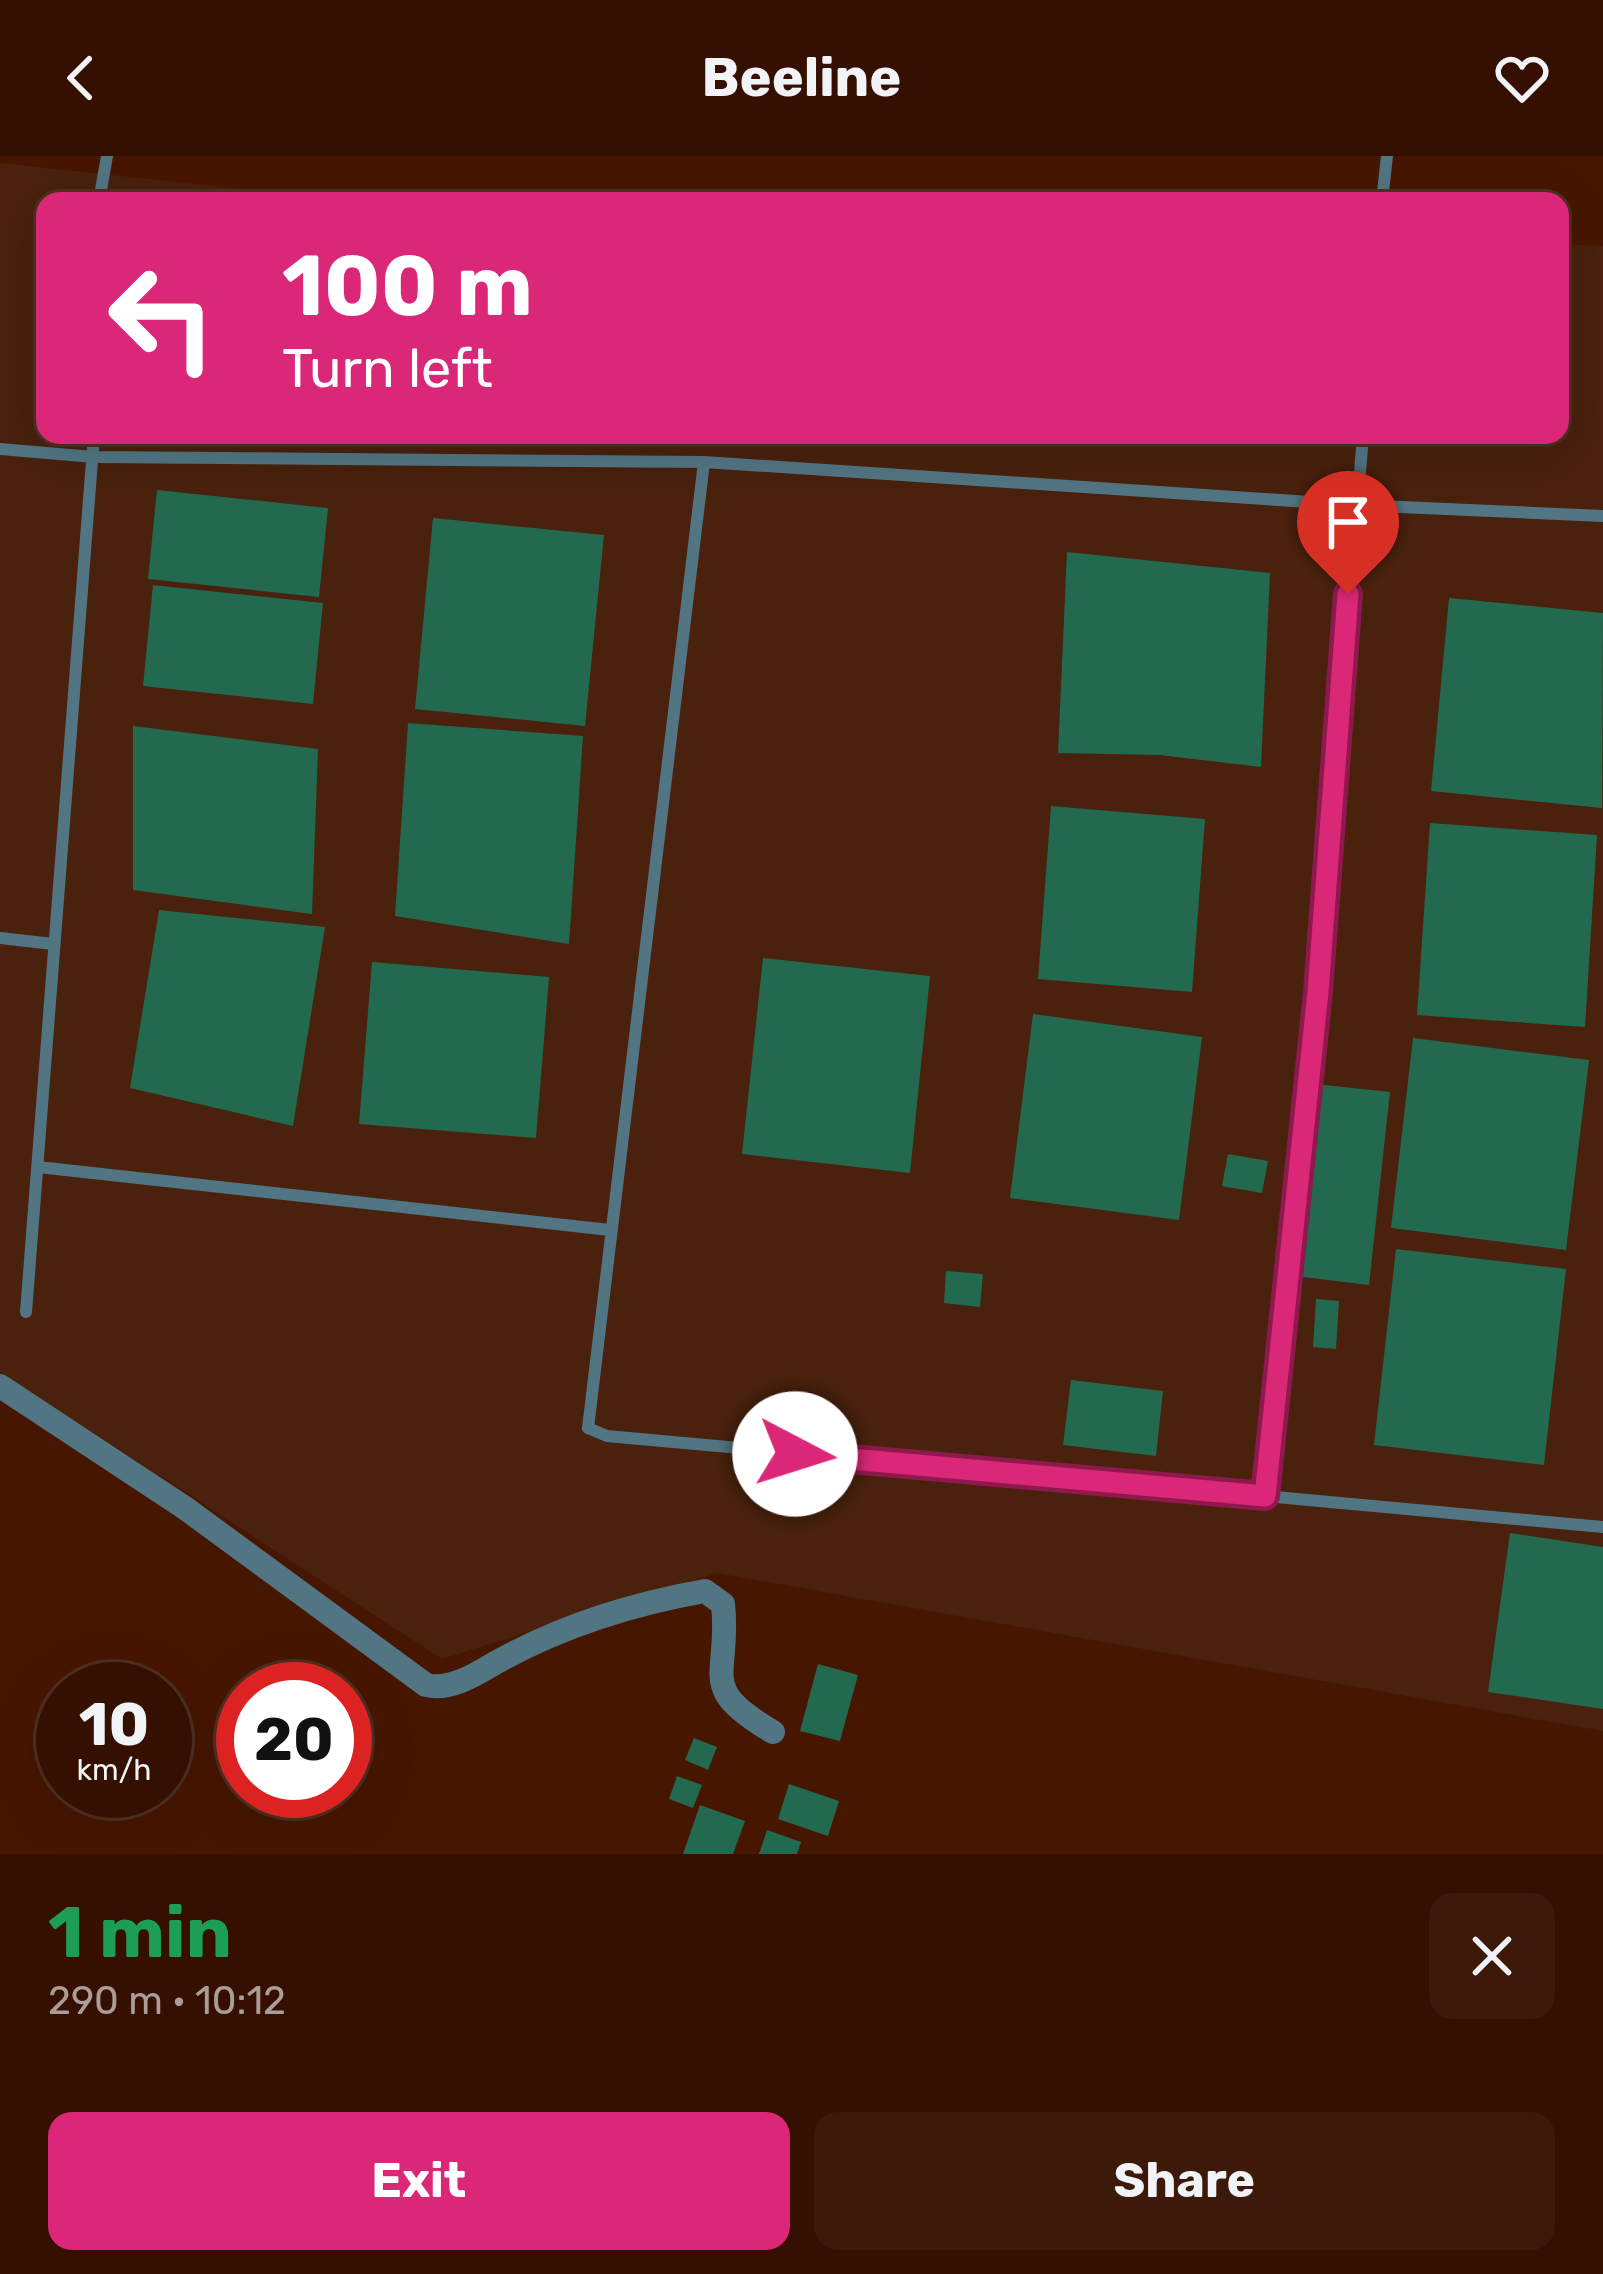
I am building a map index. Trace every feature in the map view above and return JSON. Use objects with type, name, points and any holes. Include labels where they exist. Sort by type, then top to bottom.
[{"type":"street","points":[[0,1386],[185,1508],[426,1685],[438,1688],[473,1676],[533,1642],[637,1602],[705,1591],[723,1604],[727,1641],[720,1680],[724,1693],[738,1711],[772,1732]]},
{"type":"lane","points":[[100,192],[106,156]]},
{"type":"lane","points":[[1383,192],[1387,156]]},
{"type":"lane","points":[[26,1312],[94,444]]},
{"type":"lane","points":[[1265,1496],[1318,992],[1363,444]]},
{"type":"lane","points":[[0,448],[94,457],[704,462],[1355,505],[1603,516]]},
{"type":"lane","points":[[704,462],[588,1428],[607,1436],[1603,1527]]},
{"type":"lane","points":[[0,938],[52,944]]},
{"type":"lane","points":[[38,1167],[610,1230]]},
{"type":"shaded area","points":[[0,163],[271,192],[36,192],[36,444],[1569,444],[1569,244],[1603,246],[1603,1731],[717,1573],[442,1659],[0,1372]]},
{"type":"building","points":[[157,490],[328,508],[319,597],[148,579]]},
{"type":"building","points":[[433,518],[604,535],[585,726],[415,709]]},
{"type":"building","points":[[1067,552],[1270,573],[1261,767],[1160,755],[1058,753]]},
{"type":"building","points":[[153,585],[323,603],[313,704],[143,686]]},
{"type":"building","points":[[1449,598],[1603,613],[1602,808],[1431,791]]},
{"type":"building","points":[[408,723],[583,736],[569,944],[395,916]]},
{"type":"building","points":[[133,726],[318,749],[312,914],[133,890]]},
{"type":"building","points":[[1051,806],[1205,819],[1192,992],[1038,979]]},
{"type":"building","points":[[1430,823],[1597,835],[1585,1027],[1417,1015]]},
{"type":"building","points":[[159,910],[325,927],[293,1126],[130,1088]]},
{"type":"building","points":[[763,958],[930,976],[910,1173],[742,1154]]},
{"type":"building","points":[[372,962],[549,977],[536,1138],[359,1124]]},
{"type":"building","points":[[1033,1014],[1202,1037],[1179,1220],[1010,1198]]},
{"type":"building","points":[[1413,1038],[1589,1060],[1566,1250],[1391,1228]]},
{"type":"building","points":[[1315,1084],[1390,1092],[1369,1285],[1295,1276]]},
{"type":"building","points":[[1228,1154],[1268,1161],[1262,1193],[1222,1186]]},
{"type":"building","points":[[1396,1249],[1566,1269],[1544,1465],[1374,1445]]},
{"type":"building","points":[[946,1271],[983,1274],[980,1307],[944,1303]]},
{"type":"building","points":[[1316,1299],[1339,1301],[1336,1349],[1313,1347]]},
{"type":"building","points":[[1071,1380],[1163,1391],[1156,1456],[1063,1445]]},
{"type":"building","points":[[1510,1533],[1603,1547],[1603,1709],[1488,1692]]},
{"type":"building","points":[[818,1664],[858,1675],[840,1741],[800,1731]]},
{"type":"building","points":[[694,1738],[717,1747],[708,1770],[685,1760]]},
{"type":"building","points":[[677,1776],[702,1785],[693,1808],[669,1799]]},
{"type":"building","points":[[789,1784],[839,1801],[828,1836],[778,1819]]},
{"type":"building","points":[[700,1805],[745,1821],[733,1854],[683,1854]]},
{"type":"building","points":[[767,1830],[801,1842],[797,1854],[759,1854]]},
{"type":"route","points":[[795,1454],[1265,1496],[1318,992],[1348,594]]}]
